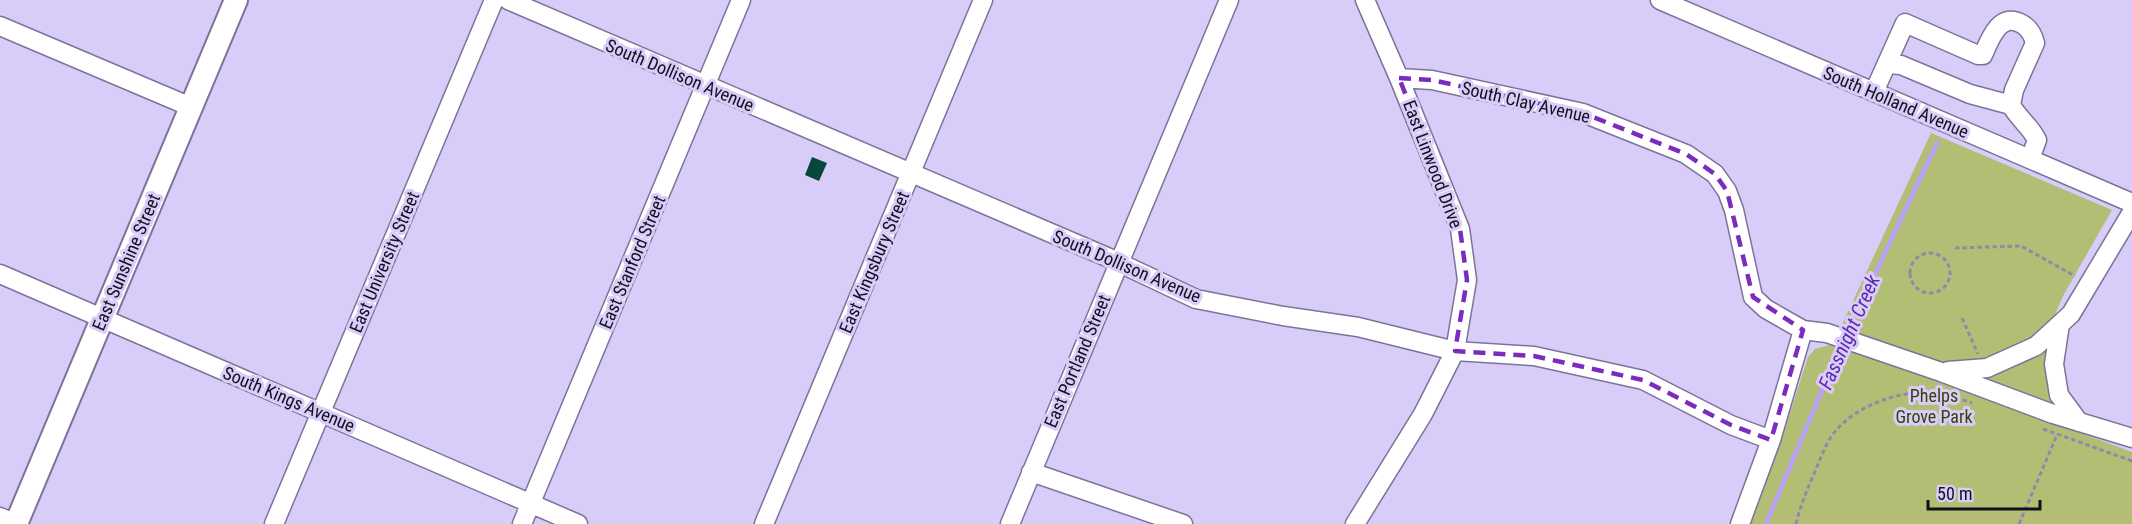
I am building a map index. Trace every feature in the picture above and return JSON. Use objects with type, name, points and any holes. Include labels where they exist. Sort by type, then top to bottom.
[{"type":"main road","name":"East Sunshine Street","points":[[16,524],[236,0]]},
{"type":"street","name":"East University Street","points":[[274,524],[494,0]]},
{"type":"street","name":"South Dollison Avenue","points":[[508,0],[1119,262],[1196,298],[1283,316],[1358,327],[1455,351],[1534,356],[1644,380],[1731,425],[1771,440]]},
{"type":"street","name":"East Stanford Street","points":[[522,524],[741,0]]},
{"type":"street","name":"East Kingsbury Street","points":[[764,524],[983,0]]},
{"type":"street","name":"East Portland Street","points":[[1010,524],[1229,0]]},
{"type":"street","name":"East Linwood Drive","points":[[1355,524],[1423,414],[1455,351],[1467,280],[1460,229],[1365,0]]},
{"type":"street","name":"South Holland Avenue","points":[[1660,0],[2132,203]]},
{"type":"street","points":[[1874,92],[1905,23],[1978,55],[1983,55],[1998,26],[2005,21],[2014,20],[2026,27],[2035,43],[2014,90],[2010,105]]},
{"type":"street","points":[[0,26],[191,107]]},
{"type":"street","points":[[1887,64],[1901,64],[1970,94],[2010,105],[2037,140],[2030,159]]},
{"type":"street","name":"South Clay Avenue","points":[[1399,78],[1432,80],[1583,112],[1686,154],[1715,174],[1726,191],[1734,210],[1753,297],[1766,309],[1803,330],[1827,333],[1858,343],[2053,414],[2132,438]]},
{"type":"street","points":[[1941,372],[1987,368],[2036,346],[2071,314],[2132,212]]},
{"type":"street","name":"South Kings Avenue","points":[[0,274],[578,524]]},
{"type":"street","points":[[2060,324],[2054,364],[2059,395],[2079,422]]},
{"type":"street","points":[[1740,524],[1771,440],[1803,330]]},
{"type":"street","points":[[1031,472],[1183,524]]},
{"type":"street","points":[[0,517],[16,524]]},
{"type":"path","points":[[1955,248],[2021,246],[2077,277]]},
{"type":"path","points":[[1933,252],[1949,264],[1950,278],[1942,290],[1928,294],[1916,288],[1909,270],[1915,258],[1921,254],[1933,252]]},
{"type":"path","points":[[1962,318],[1979,356]]},
{"type":"path","points":[[1796,524],[1800,506],[1828,441],[1845,422],[1862,410],[1884,400],[1923,392],[1938,393],[1974,403]]},
{"type":"path","points":[[2036,426],[2132,461]]},
{"type":"path","points":[[2019,524],[2057,435]]},
{"type":"highlighted area","points":[[1399,78],[1432,80],[1583,113],[1686,154],[1715,174],[1727,191],[1753,297],[1803,330],[1771,440],[1731,425],[1643,380],[1534,356],[1455,351],[1467,280],[1460,229]]},
{"type":"green space","name":"Phelps Grove Park","points":[[1931,133],[2112,210],[2063,296],[2050,326],[2054,391],[2052,422],[2132,452],[2132,524],[1749,524],[1783,435],[1808,357],[1815,349],[1833,344]]},
{"type":"building","points":[[812,157],[827,163],[819,181],[805,175]]},
{"type":"waterway","name":"Fassnight Creek","points":[[1846,335],[1937,143]]},
{"type":"waterway","name":"Fassnight Creek","points":[[1766,524],[1842,343]]}]
